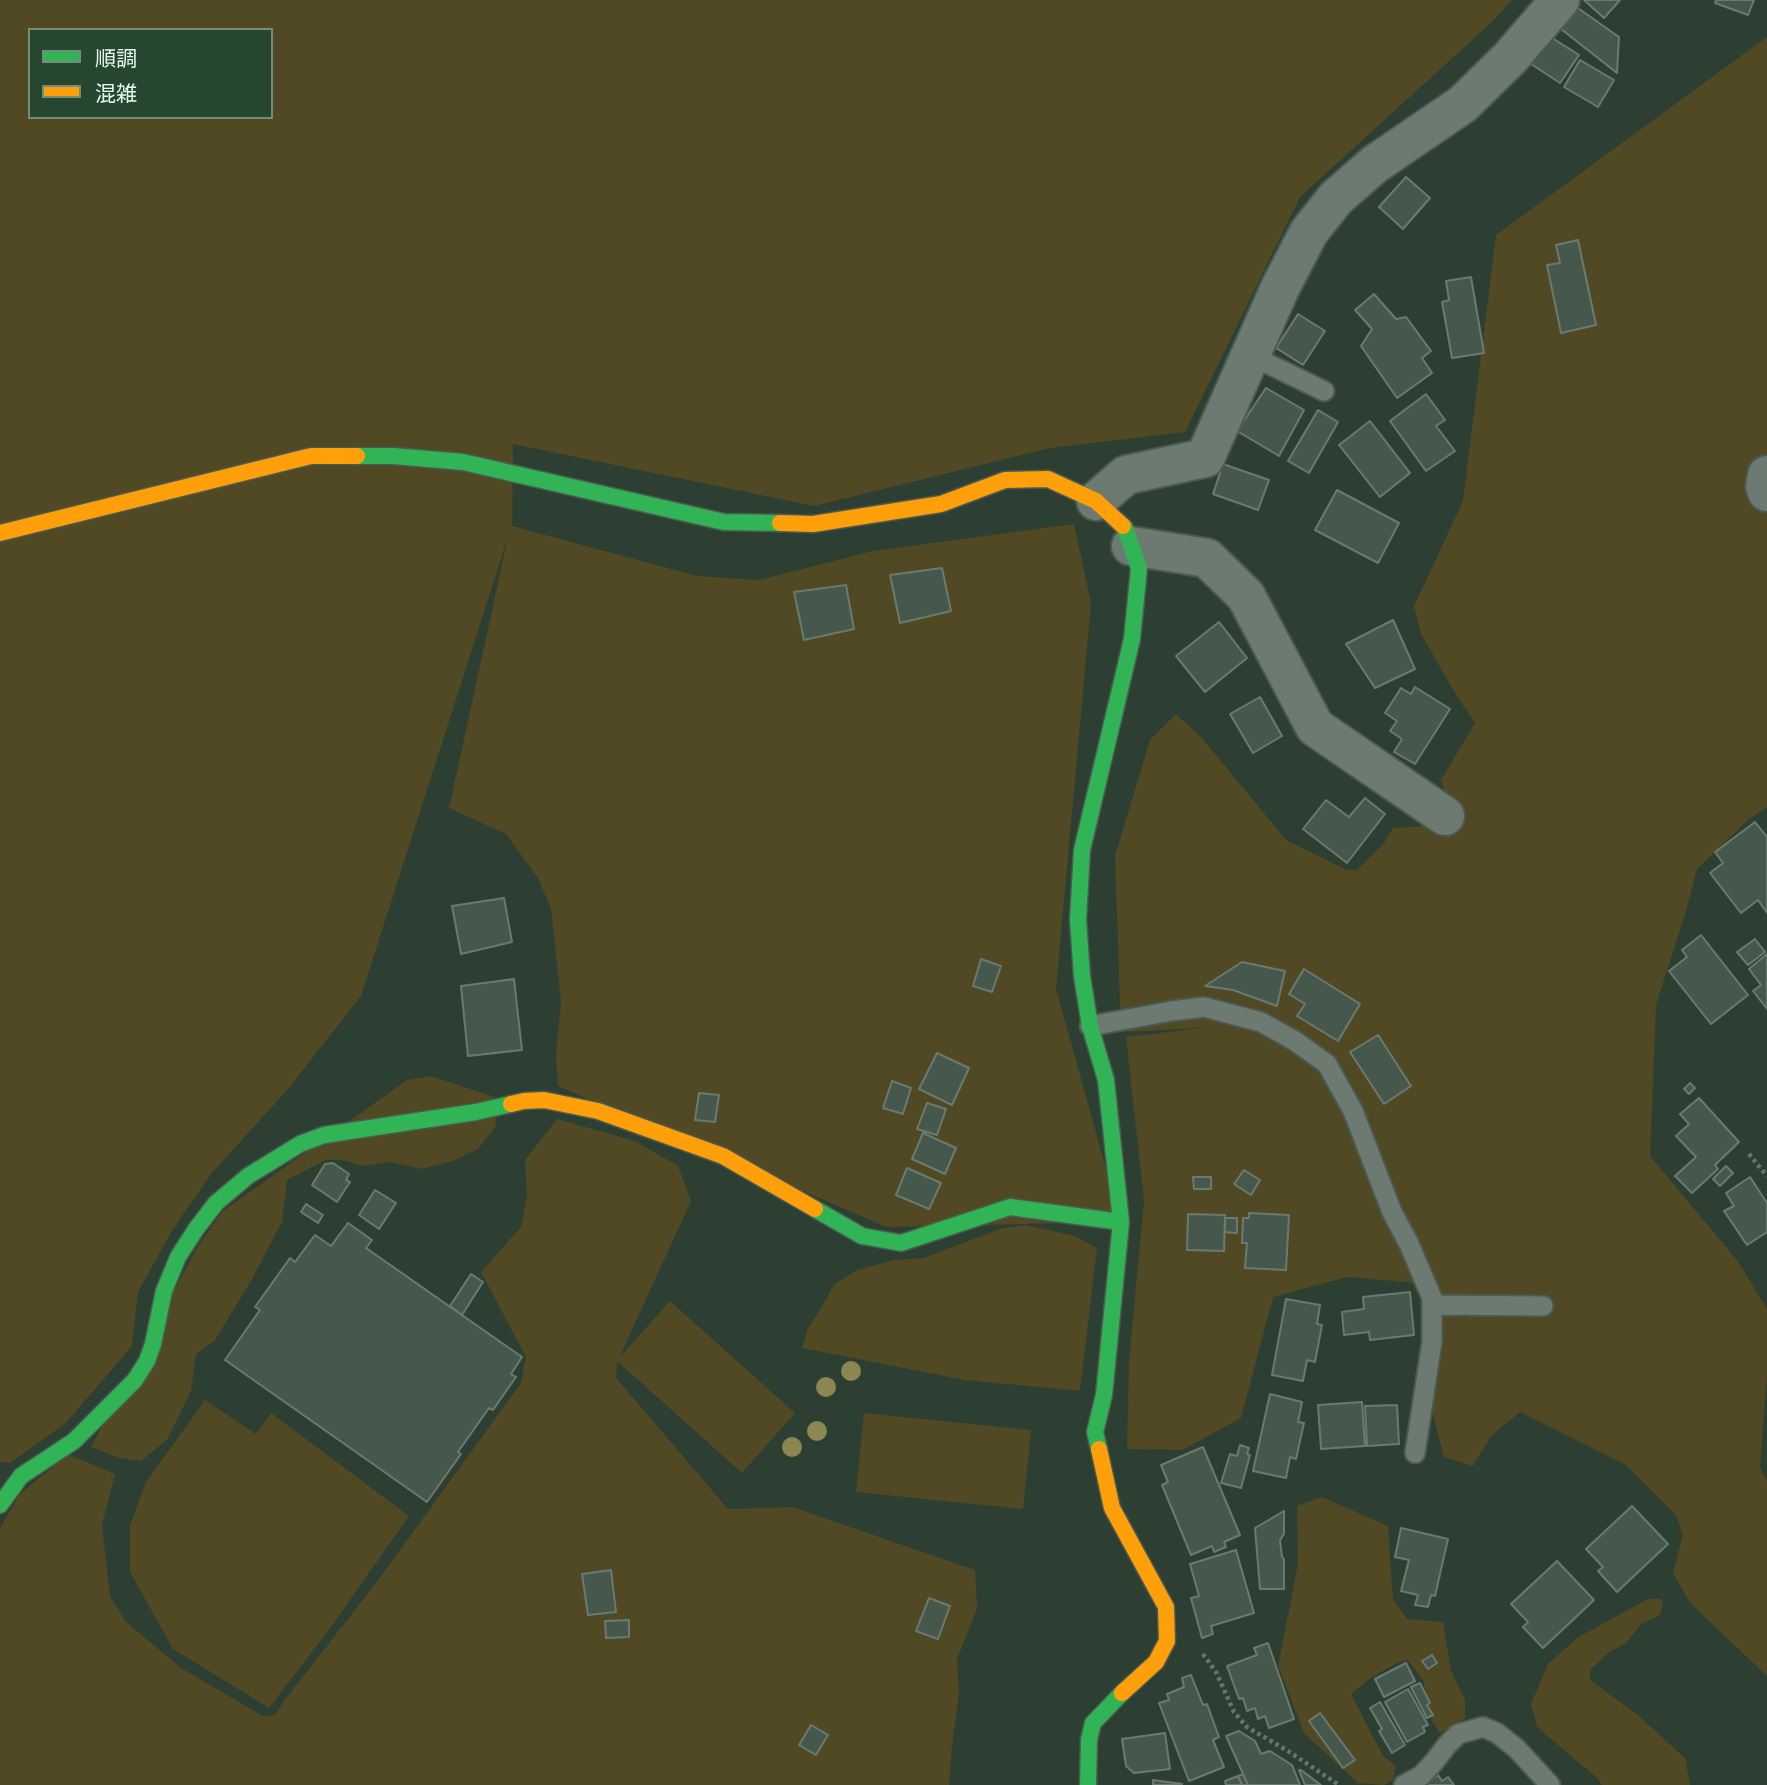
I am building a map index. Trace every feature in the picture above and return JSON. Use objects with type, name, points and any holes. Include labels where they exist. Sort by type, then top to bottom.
[{"type":"street","points":[[1096,501],[1126,475],[1205,458],[1280,288],[1309,232],[1336,198],[1375,164],[1463,104],[1510,58],[1560,0]]},
{"type":"street","points":[[0,533],[311,456],[393,456],[463,462],[724,522],[813,524],[941,504],[1005,480],[1048,479],[1096,501],[1125,528],[1139,568],[1132,639],[1082,850],[1078,920],[1082,976],[1090,1026],[1106,1080],[1121,1222],[1104,1395],[1095,1432],[1112,1508],[1166,1607],[1167,1641],[1156,1662],[1093,1723],[1089,1740],[1088,1785]]},
{"type":"street","points":[[1767,474],[1767,492]]},
{"type":"street","points":[[1131,545],[1208,558],[1246,596],[1315,727],[1445,816]]},
{"type":"street","points":[[0,1505],[21,1476],[74,1441],[135,1380],[147,1361],[153,1344],[164,1291],[178,1256],[216,1203],[248,1176],[300,1144],[324,1135],[476,1112],[524,1101],[544,1100],[598,1111],[723,1156],[862,1236],[901,1243],[1010,1207],[1121,1222]]},
{"type":"lane","points":[[1250,355],[1324,391]]},
{"type":"lane","points":[[1090,1026],[1204,1007],[1261,1022],[1295,1041],[1327,1064],[1353,1111],[1392,1212],[1432,1298],[1432,1342],[1415,1453]]},
{"type":"lane","points":[[1432,1305],[1542,1306]]},
{"type":"lane","points":[[1404,1785],[1421,1776],[1458,1734],[1483,1727],[1497,1733],[1516,1748],[1550,1785]]},
{"type":"path","points":[[1749,1154],[1767,1176]]},
{"type":"path","points":[[1167,1641],[1203,1654],[1216,1672],[1234,1712],[1247,1727],[1339,1785]]},
{"type":"shaded area","points":[[0,0],[1512,0],[1493,21],[1300,197],[1185,432],[1050,448],[814,506],[513,444],[512,526],[697,576],[759,580],[873,551],[1074,524],[1091,603],[1056,989],[1121,1222],[887,1227],[558,1086],[556,1056],[561,1001],[551,909],[538,878],[506,834],[449,808],[508,537],[361,996],[288,1089],[212,1173],[173,1229],[138,1292],[132,1346],[66,1423],[10,1463],[0,1462]]},
{"type":"shaded area","points":[[1767,37],[1767,807],[1749,819],[1697,869],[1656,1005],[1650,1156],[1737,1260],[1767,1309],[1767,1375],[1760,1468],[1767,1481],[1767,1676],[1690,1603],[1673,1573],[1683,1535],[1676,1515],[1626,1465],[1520,1412],[1491,1436],[1473,1466],[1444,1457],[1430,1404],[1444,1316],[1440,1291],[1407,1282],[1347,1277],[1273,1297],[1241,1418],[1182,1450],[1127,1449],[1129,1363],[1144,1200],[1126,1037],[1201,1028],[1121,1032],[1115,856],[1150,740],[1176,714],[1202,738],[1286,840],[1347,870],[1357,870],[1384,843],[1393,828],[1427,826],[1449,808],[1441,780],[1475,723],[1421,634],[1414,606],[1463,501],[1496,235]]},
{"type":"shaded area","points":[[431,1076],[495,1097],[496,1126],[478,1149],[453,1161],[422,1169],[390,1162],[363,1166],[342,1160],[326,1160],[287,1180],[282,1222],[251,1281],[215,1340],[196,1354],[191,1391],[167,1440],[141,1461],[119,1458],[91,1447],[198,1246],[223,1211],[407,1080]]},
{"type":"shaded area","points":[[557,1119],[635,1141],[678,1166],[691,1201],[619,1358],[670,1301],[795,1413],[742,1473],[617,1361],[616,1378],[728,1509],[792,1507],[975,1570],[977,1609],[957,1659],[959,1693],[949,1785],[0,1785],[0,1528],[20,1494],[68,1454],[115,1474],[102,1525],[110,1596],[125,1621],[181,1668],[263,1716],[275,1715],[379,1579],[521,1383],[526,1357],[481,1272],[521,1227],[527,1196],[525,1160]]},
{"type":"shaded area","points":[[1025,1225],[1075,1236],[1097,1248],[1080,1391],[965,1380],[802,1348],[808,1328],[834,1284],[857,1270],[894,1260],[923,1258],[1000,1229]]},
{"type":"shaded area","points":[[205,1400],[256,1434],[271,1413],[409,1516],[331,1627],[269,1708],[173,1649],[130,1572],[130,1525],[146,1482]]},
{"type":"shaded area","points":[[864,1413],[1031,1430],[1023,1509],[856,1492]]},
{"type":"shaded area","points":[[1322,1497],[1388,1526],[1393,1599],[1407,1619],[1443,1622],[1451,1671],[1465,1700],[1465,1718],[1440,1733],[1432,1721],[1423,1680],[1408,1660],[1372,1677],[1351,1694],[1383,1756],[1396,1766],[1393,1780],[1384,1785],[1358,1783],[1304,1733],[1278,1666],[1298,1565],[1297,1506]]},
{"type":"shaded area","points":[[1648,1599],[1661,1599],[1663,1605],[1659,1616],[1642,1623],[1626,1643],[1608,1653],[1590,1670],[1590,1680],[1639,1716],[1685,1758],[1690,1785],[1602,1785],[1537,1727],[1531,1704],[1548,1664],[1577,1638]]},
{"type":"building","points":[[1584,0],[1620,0],[1604,18]]},
{"type":"building","points":[[1716,0],[1754,0],[1748,15],[1715,3]]},
{"type":"building","points":[[1575,6],[1619,37],[1617,73],[1556,25]]},
{"type":"building","points":[[1546,34],[1579,55],[1560,83],[1528,62]]},
{"type":"building","points":[[1580,60],[1614,80],[1598,107],[1564,87]]},
{"type":"building","points":[[1406,177],[1430,198],[1403,229],[1379,207]]},
{"type":"building","points":[[1578,240],[1596,325],[1561,333],[1547,265],[1560,263],[1556,245]]},
{"type":"building","points":[[1471,277],[1484,353],[1452,358],[1442,302],[1449,300],[1446,281]]},
{"type":"building","points":[[1374,294],[1396,319],[1406,317],[1431,351],[1422,358],[1432,373],[1397,398],[1361,346],[1372,329],[1355,310]]},
{"type":"building","points":[[1298,314],[1325,331],[1303,365],[1276,348]]},
{"type":"building","points":[[1266,388],[1304,410],[1279,456],[1237,431]]},
{"type":"building","points":[[1426,394],[1445,420],[1436,426],[1455,451],[1426,471],[1390,421]]},
{"type":"building","points":[[1318,410],[1338,422],[1309,473],[1288,461]]},
{"type":"building","points":[[1370,421],[1410,473],[1380,497],[1339,445]]},
{"type":"building","points":[[1223,464],[1269,480],[1258,510],[1213,494]]},
{"type":"building","points":[[1337,490],[1399,523],[1378,563],[1315,530]]},
{"type":"building","points":[[942,568],[951,611],[900,623],[890,575]]},
{"type":"building","points":[[846,585],[854,629],[804,640],[794,592]]},
{"type":"building","points":[[1393,620],[1415,669],[1375,688],[1346,644]]},
{"type":"building","points":[[1219,622],[1247,658],[1205,692],[1176,656]]},
{"type":"building","points":[[1415,687],[1450,709],[1415,764],[1394,752],[1402,739],[1390,731],[1397,721],[1385,713],[1401,688],[1411,694]]},
{"type":"building","points":[[1260,697],[1282,736],[1253,753],[1230,714]]},
{"type":"building","points":[[1365,798],[1385,814],[1347,863],[1303,829],[1326,800],[1349,817]]},
{"type":"building","points":[[1755,822],[1767,837],[1767,913],[1758,900],[1741,913],[1710,873],[1723,863],[1715,852]]},
{"type":"building","points":[[504,898],[512,942],[461,954],[452,906]]},
{"type":"building","points":[[1701,935],[1748,995],[1711,1024],[1669,971],[1687,957],[1682,950]]},
{"type":"building","points":[[1755,939],[1765,952],[1748,965],[1737,952]]},
{"type":"building","points":[[1767,954],[1767,1009],[1753,991],[1761,985],[1749,969]]},
{"type":"building","points":[[981,959],[1001,966],[992,992],[973,986]]},
{"type":"building","points":[[1242,962],[1285,971],[1277,1006],[1233,990],[1205,986]]},
{"type":"building","points":[[1304,969],[1360,1004],[1338,1041],[1297,1016],[1305,1004],[1289,994]]},
{"type":"building","points":[[514,979],[522,1050],[468,1056],[461,986]]},
{"type":"building","points":[[1378,1035],[1411,1086],[1384,1104],[1350,1052]]},
{"type":"building","points":[[937,1053],[969,1068],[952,1105],[919,1089]]},
{"type":"building","points":[[892,1081],[911,1088],[903,1114],[883,1108]]},
{"type":"building","points":[[1690,1083],[1695,1088],[1689,1094],[1684,1089]]},
{"type":"building","points":[[699,1093],[719,1095],[715,1122],[695,1120]]},
{"type":"building","points":[[1699,1098],[1739,1142],[1715,1165],[1718,1169],[1692,1193],[1675,1176],[1696,1157],[1676,1136],[1689,1124],[1680,1114]]},
{"type":"building","points":[[927,1103],[946,1109],[937,1135],[917,1129]]},
{"type":"building","points":[[923,1133],[956,1148],[945,1174],[912,1159]]},
{"type":"building","points":[[333,1163],[349,1174],[346,1180],[350,1182],[337,1202],[312,1185],[325,1164]]},
{"type":"building","points":[[1726,1166],[1733,1173],[1720,1186],[1713,1179]]},
{"type":"building","points":[[907,1168],[941,1183],[929,1209],[896,1195]]},
{"type":"building","points":[[1244,1170],[1260,1180],[1251,1195],[1234,1184]]},
{"type":"building","points":[[1193,1177],[1211,1177],[1211,1189],[1194,1189]]},
{"type":"building","points":[[1750,1177],[1767,1203],[1767,1232],[1747,1245],[1724,1211],[1734,1206],[1726,1193]]},
{"type":"building","points":[[375,1190],[396,1203],[379,1229],[359,1215]]},
{"type":"building","points":[[306,1204],[323,1215],[318,1223],[301,1212]]},
{"type":"building","points":[[1249,1213],[1289,1215],[1286,1270],[1245,1268],[1247,1243],[1242,1243],[1243,1218],[1249,1218]]},
{"type":"building","points":[[1188,1214],[1225,1215],[1224,1251],[1187,1250]]},
{"type":"building","points":[[1225,1218],[1237,1218],[1237,1233],[1225,1232]]},
{"type":"building","points":[[348,1223],[372,1240],[366,1248],[522,1357],[511,1374],[516,1377],[493,1410],[489,1408],[427,1502],[225,1360],[260,1310],[255,1307],[290,1258],[295,1262],[315,1235],[331,1246]]},
{"type":"building","points":[[471,1274],[483,1282],[462,1315],[450,1306]]},
{"type":"building","points":[[1410,1292],[1414,1335],[1370,1340],[1369,1332],[1344,1335],[1342,1312],[1364,1309],[1363,1297]]},
{"type":"building","points":[[1286,1299],[1320,1305],[1317,1324],[1322,1325],[1315,1362],[1307,1360],[1303,1381],[1272,1375]]},
{"type":"building","points":[[1270,1394],[1302,1402],[1298,1422],[1304,1423],[1296,1459],[1290,1457],[1286,1478],[1253,1471]]},
{"type":"building","points":[[1362,1402],[1365,1446],[1321,1449],[1318,1405]]},
{"type":"building","points":[[1397,1405],[1399,1444],[1367,1446],[1365,1406]]},
{"type":"building","points":[[1240,1445],[1249,1448],[1247,1454],[1250,1455],[1241,1488],[1221,1483],[1230,1454],[1237,1456]]},
{"type":"building","points":[[1203,1447],[1240,1535],[1224,1542],[1226,1547],[1214,1552],[1212,1546],[1191,1555],[1162,1485],[1168,1482],[1161,1465]]},
{"type":"building","points":[[1632,1506],[1668,1544],[1617,1592],[1598,1571],[1603,1567],[1586,1549]]},
{"type":"building","points":[[1284,1511],[1284,1534],[1280,1540],[1284,1559],[1284,1589],[1260,1589],[1255,1528]]},
{"type":"building","points":[[1401,1528],[1448,1539],[1435,1596],[1431,1595],[1428,1607],[1415,1605],[1418,1595],[1401,1591],[1409,1560],[1395,1557]]},
{"type":"building","points":[[1236,1550],[1254,1613],[1211,1626],[1213,1634],[1202,1638],[1191,1598],[1199,1596],[1190,1564]]},
{"type":"building","points":[[1557,1561],[1594,1600],[1543,1648],[1523,1627],[1528,1622],[1511,1604]]},
{"type":"building","points":[[611,1570],[616,1612],[588,1615],[582,1574]]},
{"type":"building","points":[[929,1598],[950,1606],[938,1639],[916,1631]]},
{"type":"building","points":[[629,1620],[629,1637],[606,1638],[605,1621]]},
{"type":"building","points":[[1268,1643],[1294,1719],[1269,1728],[1265,1716],[1258,1719],[1255,1708],[1247,1711],[1243,1698],[1239,1699],[1227,1666],[1257,1655],[1254,1648]]},
{"type":"building","points":[[1432,1655],[1437,1663],[1428,1669],[1422,1661]]},
{"type":"building","points":[[1406,1663],[1415,1681],[1384,1697],[1375,1679]]},
{"type":"building","points":[[1191,1675],[1203,1705],[1207,1704],[1219,1737],[1213,1740],[1224,1767],[1189,1781],[1159,1703],[1169,1700],[1167,1694],[1184,1687],[1182,1678]]},
{"type":"building","points":[[1420,1683],[1433,1715],[1427,1718],[1411,1687]]},
{"type":"building","points":[[1408,1689],[1428,1725],[1423,1727],[1425,1732],[1407,1742],[1385,1702]]},
{"type":"building","points":[[1380,1702],[1405,1745],[1392,1753],[1370,1708]]},
{"type":"building","points":[[1320,1713],[1355,1760],[1343,1768],[1309,1721]]},
{"type":"building","points":[[811,1725],[828,1735],[816,1755],[799,1745]]},
{"type":"building","points":[[1239,1731],[1255,1741],[1261,1754],[1270,1751],[1292,1765],[1300,1785],[1248,1785],[1226,1736]]},
{"type":"building","points":[[1165,1733],[1170,1769],[1134,1773],[1126,1766],[1122,1739]]},
{"type":"building","points":[[1301,1770],[1321,1785],[1305,1785]]},
{"type":"building","points":[[1243,1774],[1248,1785],[1242,1785],[1238,1776]]},
{"type":"building","points":[[1438,1775],[1442,1781],[1448,1777],[1454,1785],[1424,1785]]},
{"type":"building","points":[[1238,1776],[1242,1785],[1226,1785],[1225,1781]]},
{"type":"building","points":[[1153,1780],[1182,1784],[1153,1785]]},
{"type":"traffic: fast","points":[[357,456],[463,462],[724,522],[780,523]]},
{"type":"traffic: fast","points":[[1099,1449],[1095,1432],[1104,1395],[1121,1222],[1106,1080],[1090,1026],[1082,976],[1078,920],[1082,850],[1132,639],[1139,568],[1123,526]]},
{"type":"traffic: fast","points":[[0,1505],[21,1476],[74,1441],[135,1380],[147,1361],[153,1344],[164,1291],[178,1257],[216,1203],[248,1176],[300,1144],[324,1135],[476,1112],[511,1104]]},
{"type":"traffic: fast","points":[[815,1209],[862,1236],[901,1243],[1010,1207],[1121,1222]]},
{"type":"traffic: fast","points":[[1088,1785],[1089,1740],[1093,1723],[1122,1693]]},
{"type":"traffic: slow","points":[[0,533],[311,456],[357,456]]},
{"type":"traffic: slow","points":[[780,523],[813,524],[941,504],[1005,480],[1048,479],[1096,501],[1123,526]]},
{"type":"traffic: slow","points":[[511,1104],[544,1100],[598,1111],[723,1156],[815,1209]]},
{"type":"traffic: slow","points":[[1099,1449],[1112,1508],[1166,1607],[1167,1641],[1156,1662],[1122,1693]]}]
